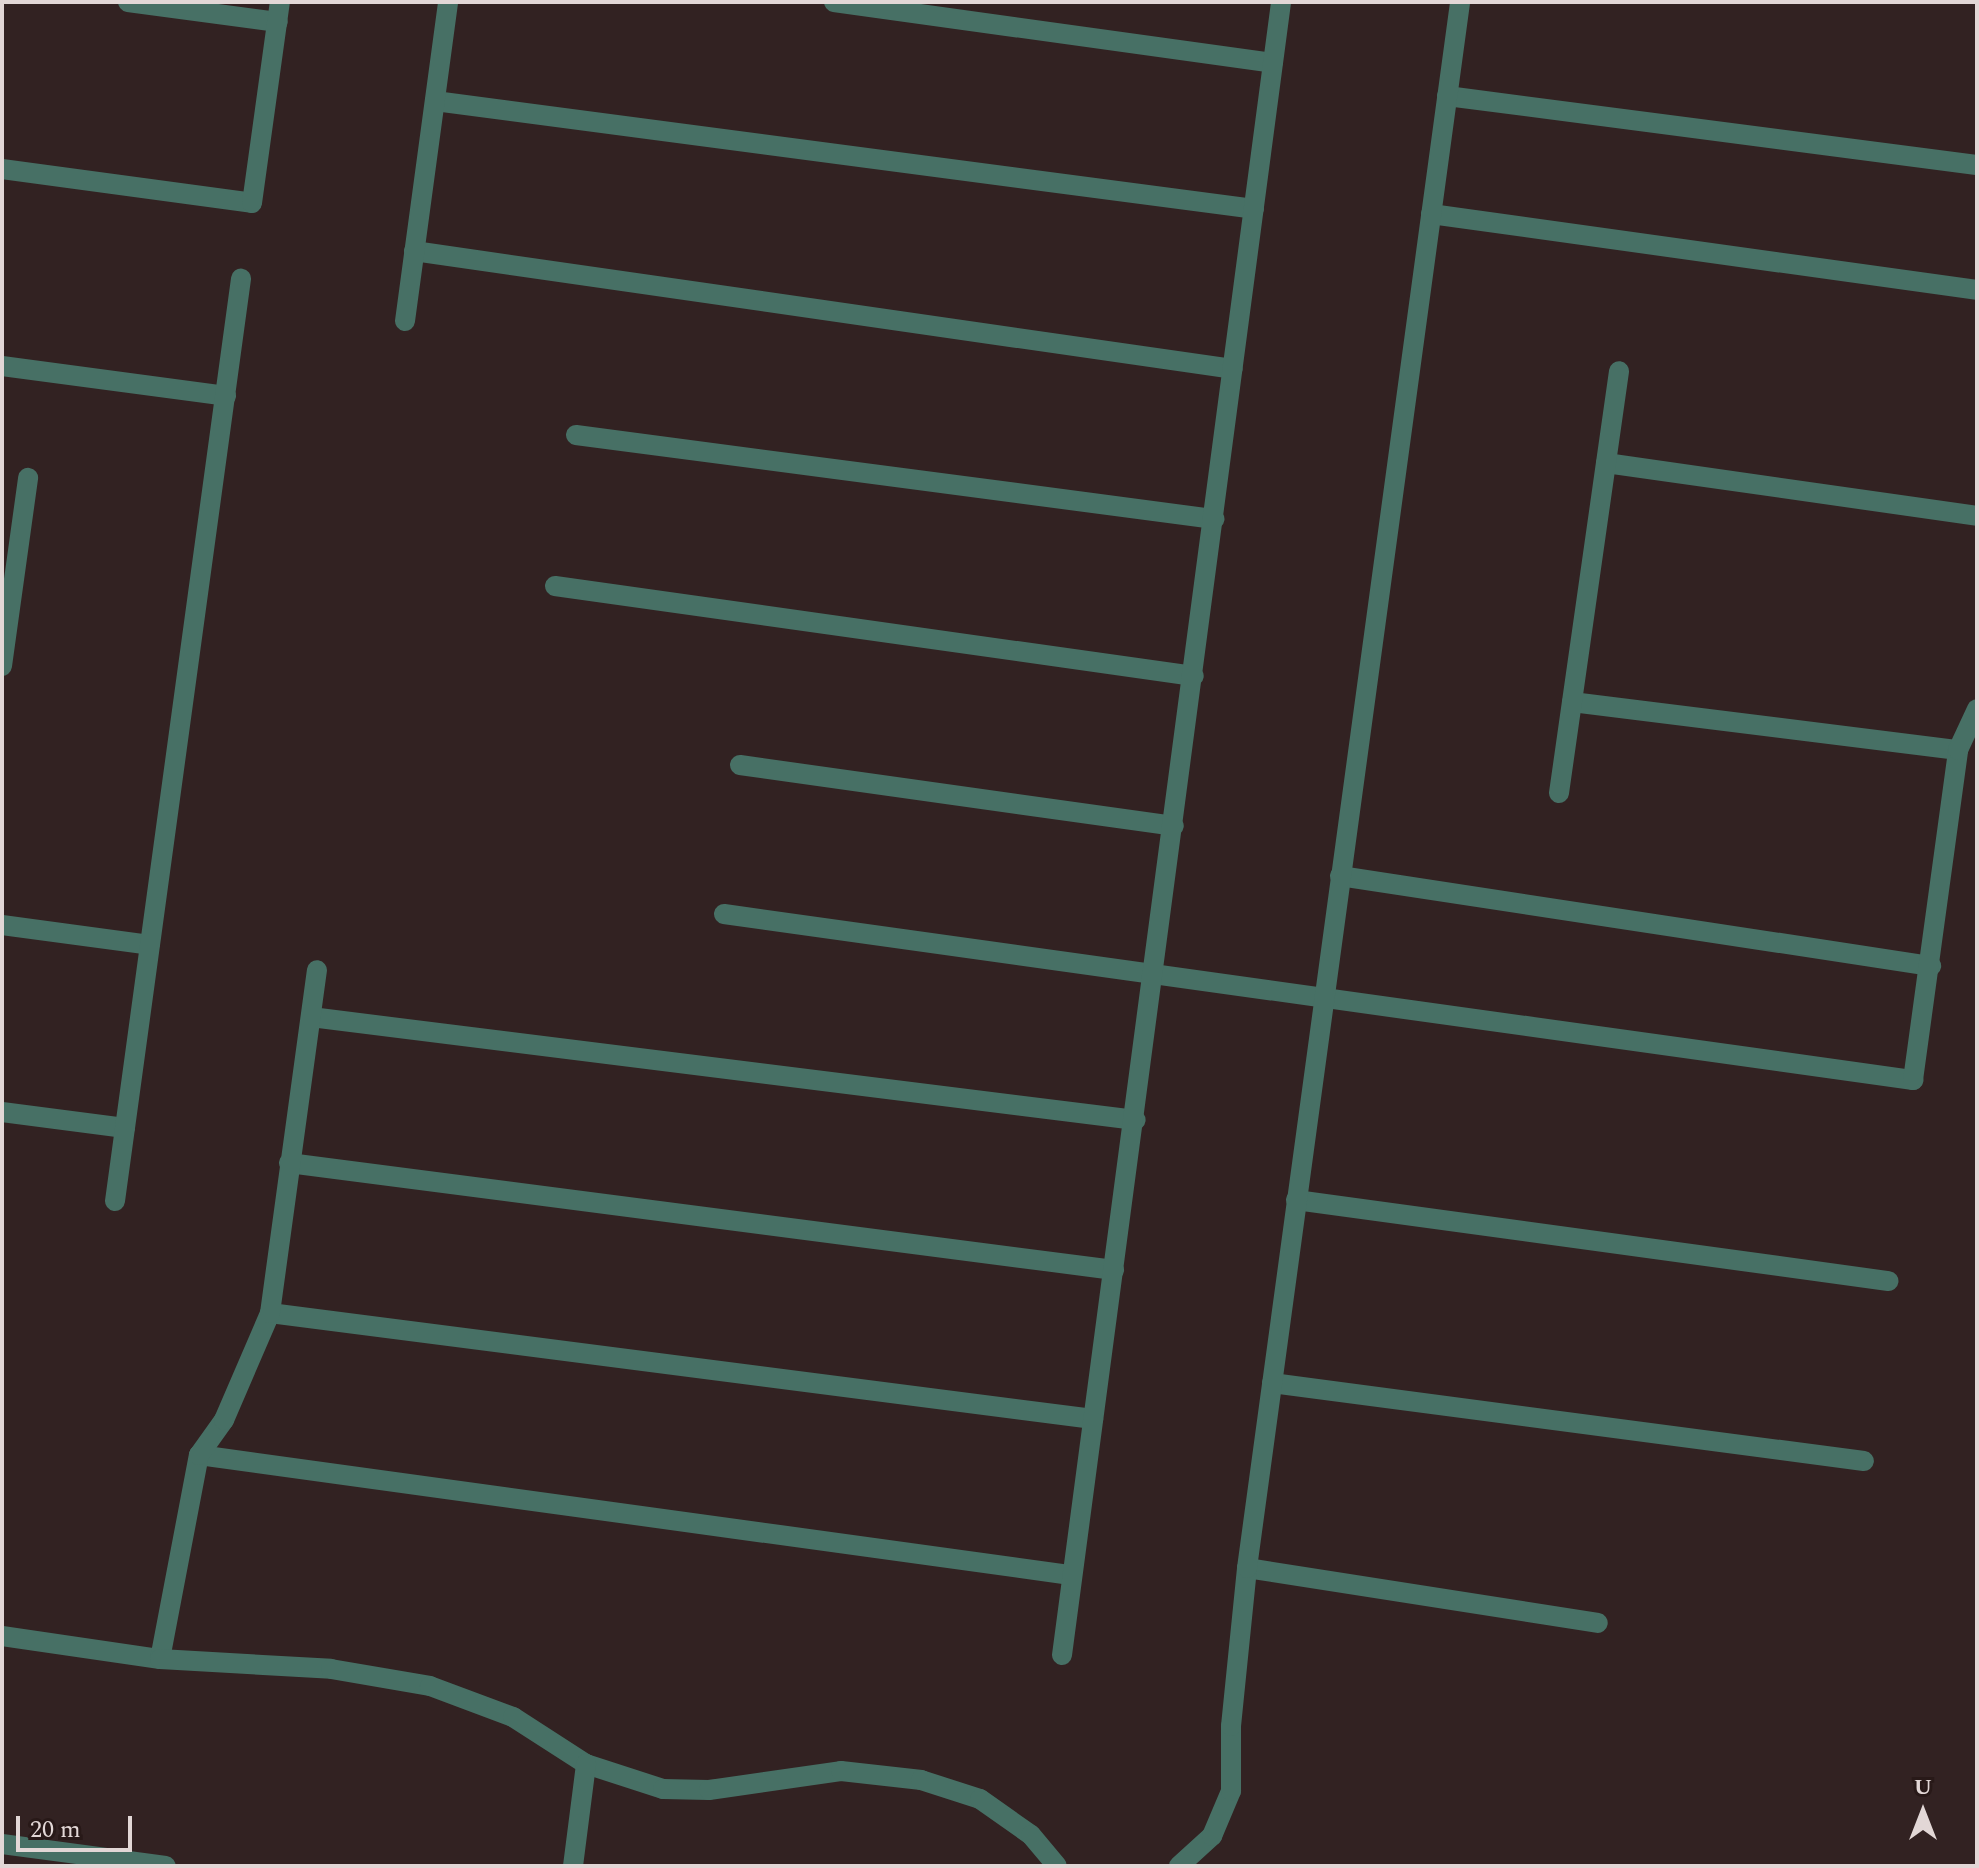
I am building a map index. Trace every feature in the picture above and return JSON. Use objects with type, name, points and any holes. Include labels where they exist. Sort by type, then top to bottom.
[{"type":"street","points":[[2,169],[252,203],[279,12],[128,2]]},
{"type":"street","points":[[405,321],[448,2]]},
{"type":"street","points":[[834,2],[1273,63]]},
{"type":"street","points":[[1062,1655],[1136,1120],[1281,2]]},
{"type":"street","points":[[1179,1866],[1212,1836],[1231,1791],[1231,1726],[1247,1568],[1460,2]]},
{"type":"street","points":[[1447,96],[1977,165]]},
{"type":"street","points":[[435,101],[1254,209]]},
{"type":"street","points":[[1431,214],[1977,290]]},
{"type":"street","points":[[414,251],[1233,369]]},
{"type":"street","points":[[115,1201],[241,279]]},
{"type":"street","points":[[2,366],[226,396]]},
{"type":"street","points":[[1559,793],[1619,371]]},
{"type":"street","points":[[576,435],[1214,519]]},
{"type":"street","points":[[1606,463],[1977,516]]},
{"type":"street","points":[[2,666],[10,550],[28,478]]},
{"type":"street","points":[[555,586],[1194,676]]},
{"type":"street","points":[[1572,702],[1958,750]]},
{"type":"street","points":[[724,914],[1913,1080],[1931,966],[1958,750],[1977,709]]},
{"type":"street","points":[[740,765],[1174,826]]},
{"type":"street","points":[[1340,876],[1931,966]]},
{"type":"street","points":[[2,925],[150,945]]},
{"type":"street","points":[[160,1659],[199,1455],[224,1420],[270,1313],[317,970]]},
{"type":"street","points":[[311,1017],[1136,1120]]},
{"type":"street","points":[[2,1112],[125,1128]]},
{"type":"street","points":[[289,1163],[1114,1270]]},
{"type":"street","points":[[1296,1200],[1888,1281]]},
{"type":"street","points":[[270,1313],[1093,1419]]},
{"type":"street","points":[[1272,1383],[1864,1461]]},
{"type":"street","points":[[199,1455],[1071,1575]]},
{"type":"street","points":[[1247,1568],[1598,1623]]},
{"type":"street","points":[[2,1636],[160,1659],[331,1669],[430,1686],[513,1717],[586,1764],[663,1789],[709,1790],[841,1771],[921,1780],[980,1799],[1031,1835],[1057,1866]]},
{"type":"street","points":[[573,1866],[586,1764]]},
{"type":"street","points":[[2,1844],[166,1866]]}]
